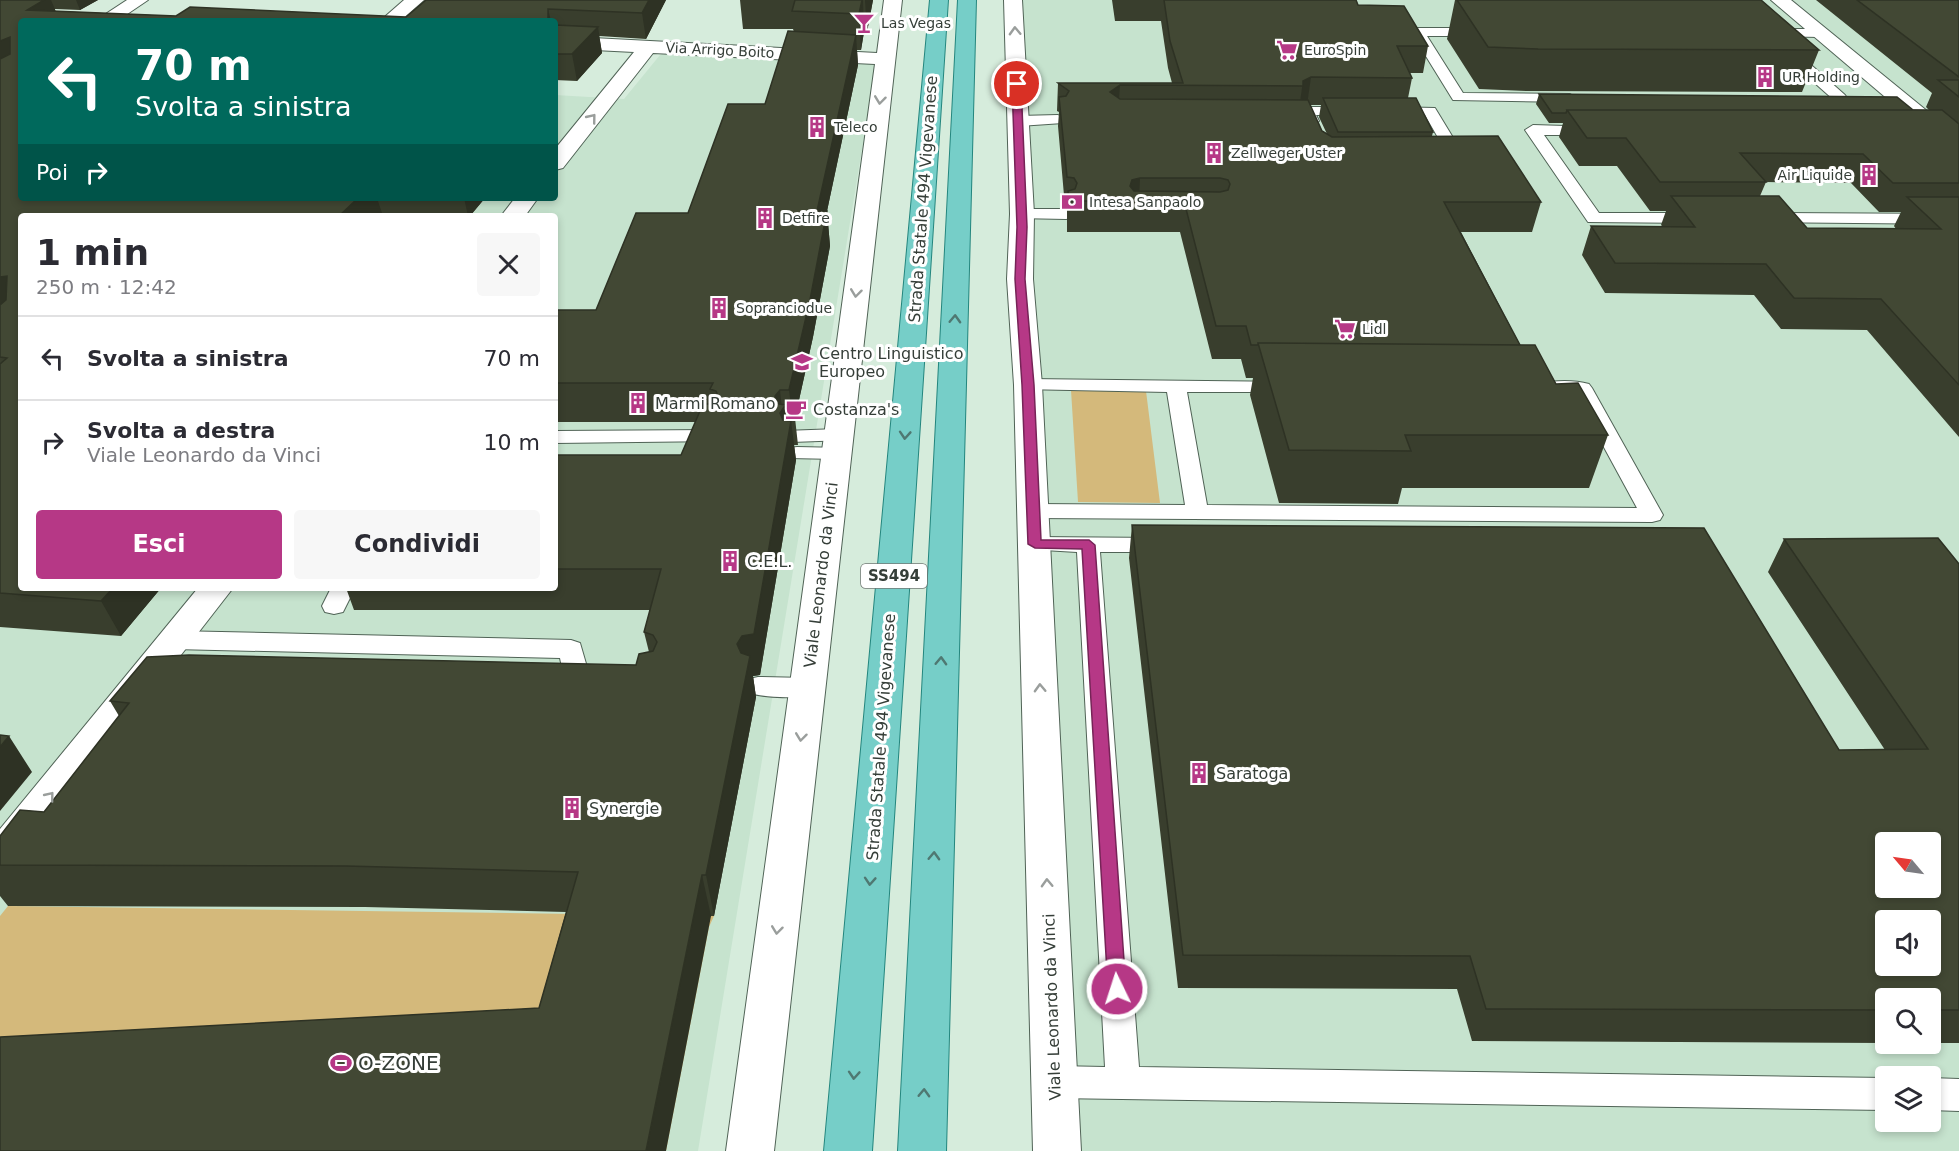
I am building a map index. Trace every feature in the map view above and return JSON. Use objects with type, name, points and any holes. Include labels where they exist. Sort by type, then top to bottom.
[{"type":"main road","name":"Strada Statale 494 Vigevanese","points":[[848,1151],[939,0]]},
{"type":"main road","name":"Strada Statale 494 Vigevanese","points":[[922,1151],[967,0]]},
{"type":"street","points":[[101,18],[139,0]]},
{"type":"street","points":[[393,18],[415,0]]},
{"type":"street","name":"Viale Leonardo da Vinci","points":[[750,1151],[893,0]]},
{"type":"street","name":"Viale Leonardo da Vinci","points":[[1013,0],[1022,214],[1020,279],[1028,385],[1035,544],[1057,1151]]},
{"type":"street","points":[[1780,0],[1899,99],[1944,128],[1959,148]]},
{"type":"street","name":"Via Arrigo Boito","points":[[558,42],[885,59]]},
{"type":"street","points":[[558,160],[649,46]]},
{"type":"street","points":[[515,213],[525,201]]},
{"type":"street","points":[[0,858],[214,591]]},
{"type":"lane","points":[[1458,22],[1497,27],[1418,32],[1458,97],[1589,98]]},
{"type":"lane","points":[[1815,29],[1759,30],[1840,98]]},
{"type":"lane","points":[[1816,98],[1859,98]]},
{"type":"lane","points":[[1878,99],[1899,99]]},
{"type":"lane","points":[[1319,140],[1307,111],[1430,111],[1458,159],[1434,159]]},
{"type":"lane","points":[[1018,121],[1058,120]]},
{"type":"lane","points":[[1277,121],[1311,121]]},
{"type":"lane","points":[[1912,132],[1944,128]]},
{"type":"lane","points":[[1604,130],[1533,130],[1594,218],[1712,218]]},
{"type":"lane","points":[[1022,214],[1066,214]]},
{"type":"lane","points":[[1747,218],[1959,219]]},
{"type":"lane","points":[[1028,385],[1310,386]]},
{"type":"lane","points":[[1176,386],[1197,512]]},
{"type":"lane","points":[[1033,511],[1652,516],[1582,388],[1523,388]]},
{"type":"lane","points":[[558,438],[710,445],[558,453]]},
{"type":"lane","points":[[794,445],[837,444]]},
{"type":"lane","points":[[1035,544],[1184,546]]},
{"type":"lane","points":[[1089,545],[1123,1083]]},
{"type":"lane","points":[[174,640],[571,648],[578,682],[620,683]]},
{"type":"lane","points":[[758,686],[807,687]]},
{"type":"lane","points":[[1054,1082],[1875,1094]]},
{"type":"lane","points":[[1941,1094],[1959,1095]]},
{"type":"shaded area","points":[[1018,0],[1959,0],[1959,1151],[1074,1151],[1039,371]]},
{"type":"shaded area","points":[[670,52],[880,63],[873,82],[698,1151],[0,1151],[0,91],[18,183],[18,201],[558,201],[558,95],[624,99],[660,55]]},
{"type":"shaded area","points":[[1071,390],[1146,391],[1160,503],[1078,502]]},
{"type":"shaded area","name":"O-ZONE","points":[[8,906],[714,916],[709,927],[666,1151],[0,1151],[0,916]]},
{"type":"building","points":[[0,0],[44,0],[27,10],[176,16],[190,7],[406,17],[426,0],[649,0],[642,13],[548,9],[548,18],[18,18],[18,201],[355,201],[342,213],[18,213],[18,591],[110,591],[101,601],[0,593],[0,364],[7,358],[0,357],[0,305],[6,300],[7,276],[0,277],[0,59],[10,54],[10,37],[0,41]]},
{"type":"building","points":[[795,0],[862,0],[859,14],[792,11]]},
{"type":"building","points":[[1164,0],[1356,0],[1358,5],[1404,6],[1428,46],[1397,46],[1412,78],[1311,77],[1303,81],[1303,86],[1120,85],[1110,92],[1120,99],[1308,100],[1322,131],[1332,137],[1498,136],[1541,202],[1444,202],[1520,345],[1258,343],[1258,345],[1251,345],[1246,326],[1216,326],[1184,201],[1069,201],[1068,191],[1075,189],[1077,183],[1074,178],[1067,177],[1059,97],[1066,96],[1069,91],[1058,83],[1183,83],[1170,41]],"holes":[[[1140,178],[1220,178],[1228,180],[1230,184],[1228,190],[1220,192],[1134,191],[1130,186],[1132,180]]]},
{"type":"building","points":[[1457,0],[1761,0],[1819,50],[1488,47]]},
{"type":"building","points":[[1857,0],[1959,0],[1959,77]]},
{"type":"building","points":[[558,25],[598,27],[572,54],[558,54]]},
{"type":"building","points":[[788,31],[856,35],[817,211],[827,211],[810,300],[789,390],[780,390],[775,396],[779,404],[794,406],[784,407],[780,413],[783,420],[791,421],[754,634],[742,636],[737,644],[741,653],[750,656],[706,875],[702,875],[646,1151],[0,1151],[0,1037],[539,1008],[578,872],[346,866],[0,865],[0,836],[20,810],[44,812],[129,703],[110,701],[147,657],[189,655],[636,665],[639,654],[653,651],[657,642],[653,635],[644,632],[661,569],[558,569],[558,455],[681,455],[703,404],[714,404],[719,398],[716,391],[710,389],[713,383],[558,383],[558,310],[596,310],[636,213],[688,213],[728,104],[765,104]]},
{"type":"building","points":[[1938,80],[1959,80],[1959,97]]},
{"type":"building","points":[[1539,94],[1897,97],[1913,110],[1567,110],[1566,113],[1552,113]]},
{"type":"building","points":[[1323,98],[1416,98],[1433,132],[1338,132]]},
{"type":"building","points":[[1567,110],[1942,110],[1959,124],[1959,183],[1893,183],[1863,154],[1740,153],[1766,182],[1660,182],[1626,138],[1587,138]]},
{"type":"building","points":[[1671,196],[1779,196],[1807,228],[1941,229],[1907,197],[1959,197],[1959,385],[1881,299],[1794,298],[1766,264],[1615,263],[1591,226],[1695,227]]},
{"type":"building","points":[[1258,343],[1535,345],[1556,384],[1578,383],[1608,435],[1405,435],[1411,451],[1289,450]]},
{"type":"building","points":[[1132,525],[1704,528],[1839,750],[1928,749],[1784,539],[1938,538],[1959,564],[1959,1010],[1941,1010],[1941,988],[1875,988],[1875,1010],[1486,1009],[1470,956],[1183,955]]},
{"type":"building","points":[[0,735],[9,736],[0,747]]},
{"type":"place","name":"Las Vegas","points":[[864,23]]},
{"type":"place","name":"EuroSpin","points":[[1287,50]]},
{"type":"place","name":"UR Holding","points":[[1765,77]]},
{"type":"place","name":"Teleco","points":[[817,127]]},
{"type":"place","name":"Zellweger Uster","points":[[1214,153]]},
{"type":"place","name":"Air Liquide","points":[[1869,175]]},
{"type":"place","name":"Intesa Sanpaolo","points":[[1072,202]]},
{"type":"place","name":"Detfire","points":[[765,218]]},
{"type":"place","name":"Sopranciodue","points":[[719,308]]},
{"type":"place","name":"Lidl","points":[[1345,329]]},
{"type":"place","name":"Centro Linguistico Europeo","points":[[802,362]]},
{"type":"place","name":"Marmi Romano","points":[[638,403]]},
{"type":"place","name":"Costanza's","points":[[796,409]]},
{"type":"place","name":"C.E.L.","points":[[730,561]]},
{"type":"place","name":"Saratoga","points":[[1199,773]]},
{"type":"place","name":"Synergie","points":[[572,808]]},
{"type":"place","name":"O-ZONE","points":[[341,1063]]},
{"type":"route","points":[[1017,84],[1022,227],[1020,279],[1028,385],[1035,544],[1089,545],[1117,989]]}]
